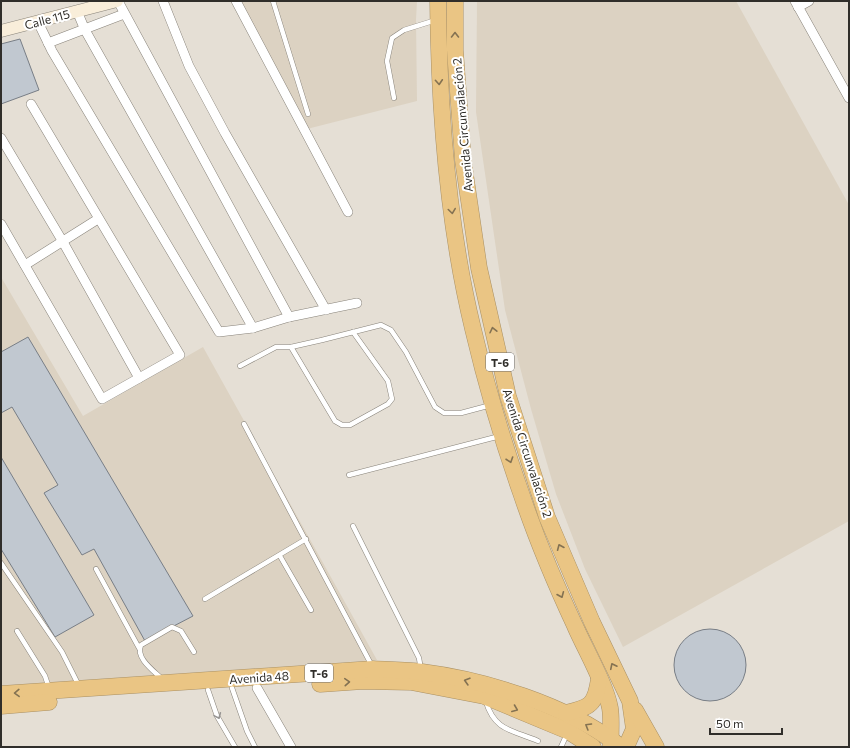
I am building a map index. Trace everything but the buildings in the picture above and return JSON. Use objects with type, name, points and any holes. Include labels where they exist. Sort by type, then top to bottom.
[{"type":"highway","name":"Avenida Circunvalación 2","points":[[438,1],[439,78],[445,154],[456,241],[472,327],[492,405],[528,514],[610,708],[614,744]]},
{"type":"highway","name":"Avenida Circunvalación 2","points":[[455,1],[455,50],[463,160],[479,268],[508,396],[547,517],[592,622],[630,701],[634,728],[626,747]]},
{"type":"highway","name":"Avenida 48","points":[[1,694],[81,690],[373,669],[421,672],[454,677],[504,691],[566,712],[614,744]]},
{"type":"highway","points":[[566,712],[584,708],[592,703],[596,695],[599,679]]},
{"type":"highway","name":"Avenida 48","points":[[1,706],[232,688],[257,688],[363,681],[411,682],[484,696],[568,731],[593,747]]},
{"type":"highway","points":[[630,701],[656,747]]},
{"type":"street","name":"Calle 115","points":[[1,31],[117,1]]},
{"type":"street","points":[[117,1],[289,317]]},
{"type":"street","points":[[163,1],[188,66],[224,133],[326,310]]},
{"type":"street","points":[[236,1],[348,212]]},
{"type":"street","points":[[809,1],[797,4],[849,98]]},
{"type":"street","points":[[77,11],[85,30],[253,328]]},
{"type":"street","points":[[48,44],[124,14]]},
{"type":"street","points":[[38,22],[48,44],[219,332],[253,328],[289,317],[357,303]]},
{"type":"street","points":[[1,224],[102,399],[180,355],[31,104]]},
{"type":"street","points":[[1,138],[63,242],[139,378]]},
{"type":"street","points":[[25,265],[98,219]]},
{"type":"street","points":[[257,688],[291,747]]},
{"type":"lane","points":[[273,1],[308,114]]},
{"type":"lane","points":[[394,98],[387,61],[392,38],[404,30],[438,19]]},
{"type":"lane","points":[[240,366],[276,347],[291,346],[381,325],[391,330],[406,352],[435,407],[444,413],[461,413],[492,405]]},
{"type":"lane","points":[[291,346],[335,421],[342,425],[350,425],[388,404],[392,399],[388,381],[353,332]]},
{"type":"lane","points":[[244,424],[306,539],[373,669]]},
{"type":"lane","points":[[350,475],[502,436]]},
{"type":"lane","points":[[352,526],[419,658],[421,672]]},
{"type":"lane","points":[[205,599],[280,556],[306,539]]},
{"type":"lane","points":[[280,556],[310,610]]},
{"type":"lane","points":[[1,563],[62,652],[81,690]]},
{"type":"lane","points":[[96,569],[139,648],[142,658],[166,683]]},
{"type":"lane","points":[[139,648],[141,645],[172,627],[182,631],[194,652]]},
{"type":"lane","points":[[18,631],[45,676],[50,692]]},
{"type":"lane","points":[[232,688],[247,731],[255,747]]},
{"type":"lane","points":[[208,690],[217,716],[235,747]]},
{"type":"lane","points":[[484,696],[492,717],[500,726],[538,741]]},
{"type":"lane","points":[[561,747],[568,731]]},
{"type":"shaded area","points":[[236,1],[417,1],[417,101],[303,130]]},
{"type":"shaded area","points":[[477,1],[736,1],[849,205],[849,521],[623,647],[585,569],[556,494],[531,409],[505,310],[476,112]]},
{"type":"shaded area","points":[[1,277],[83,416],[203,347],[377,660],[1,686]]}]
